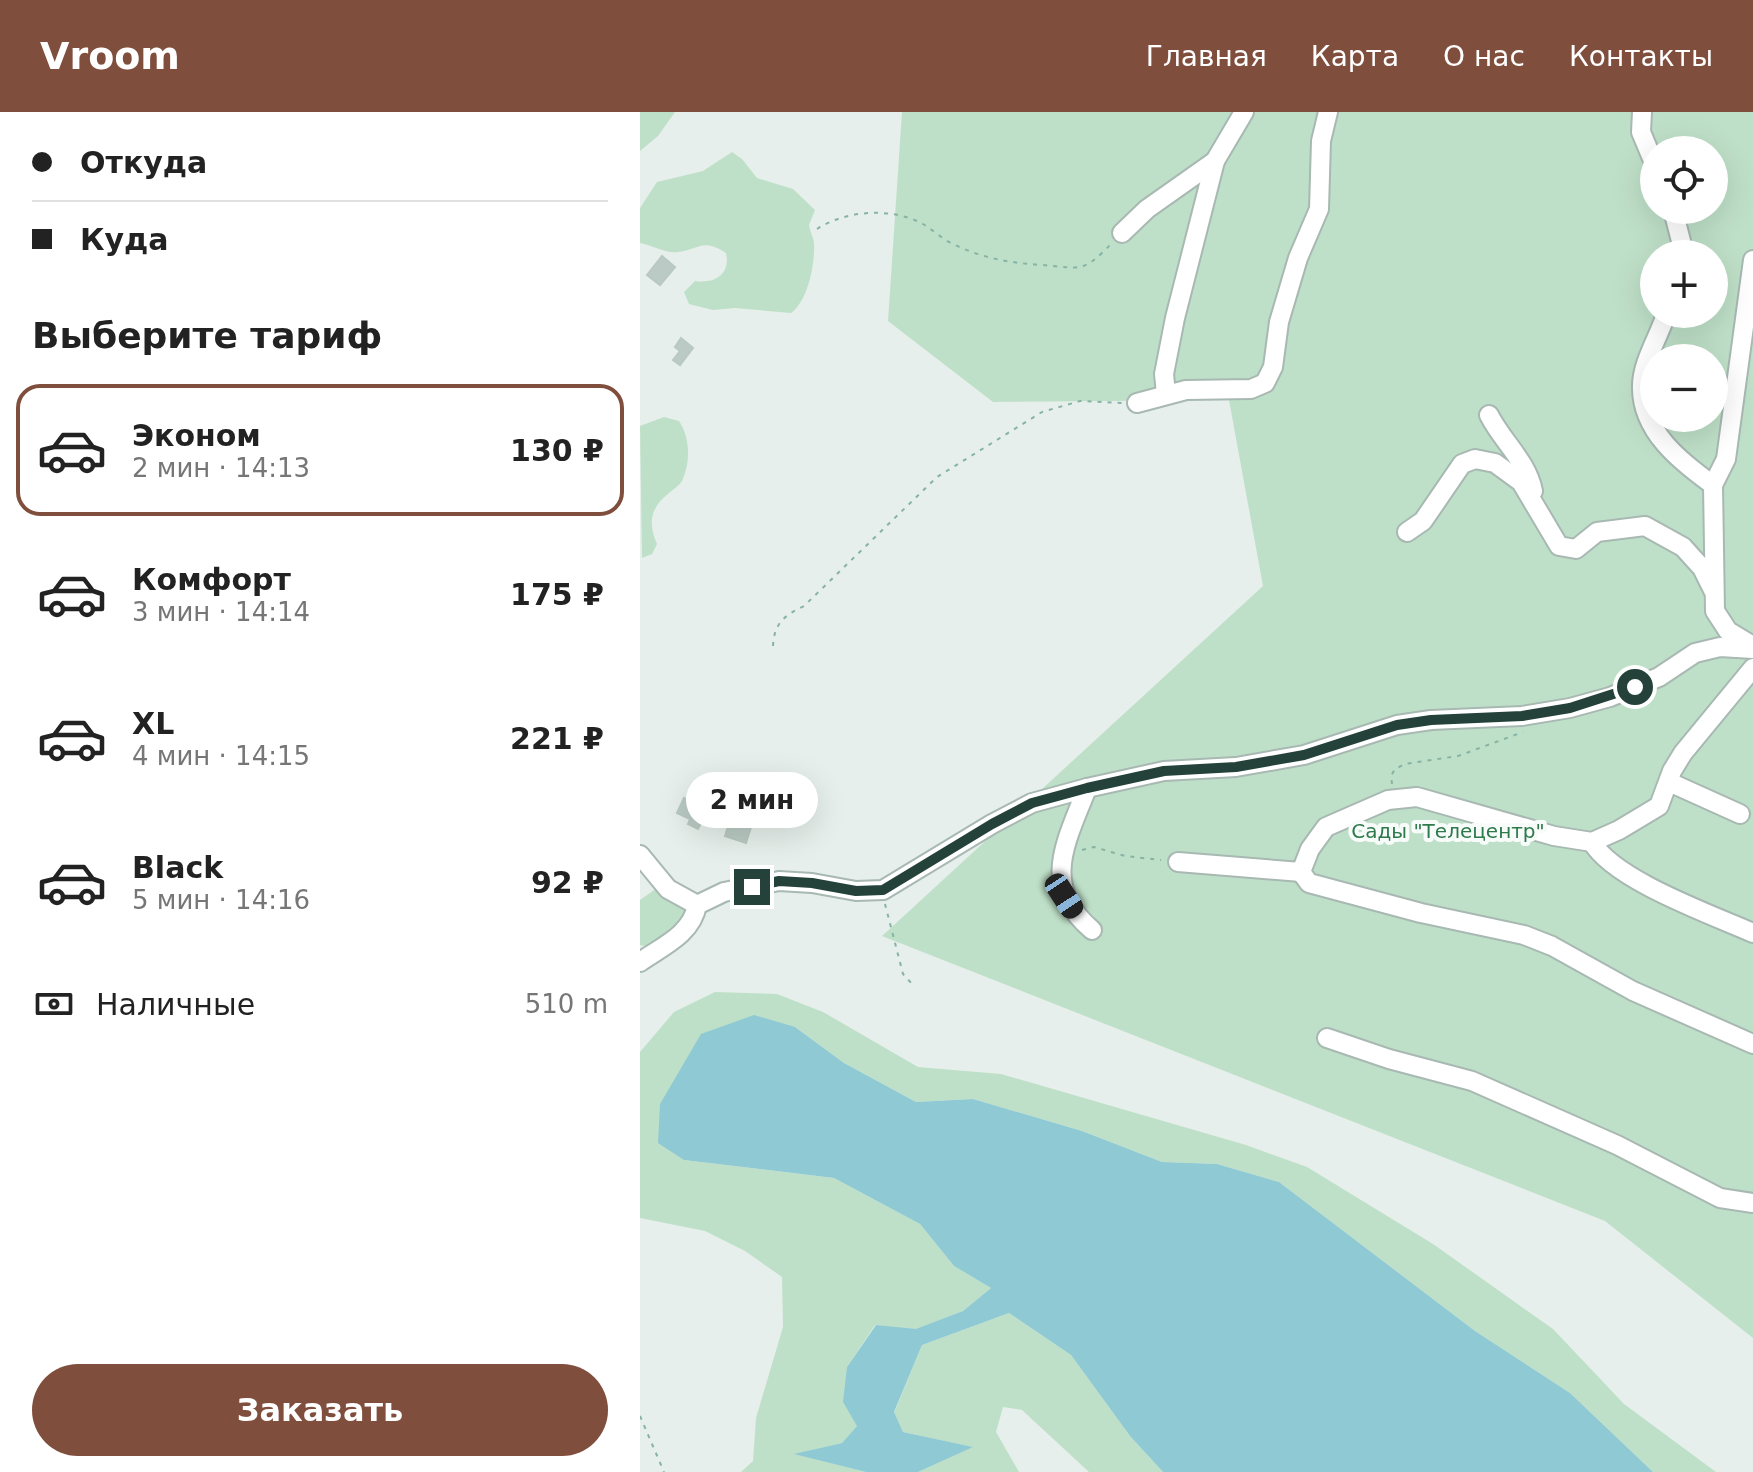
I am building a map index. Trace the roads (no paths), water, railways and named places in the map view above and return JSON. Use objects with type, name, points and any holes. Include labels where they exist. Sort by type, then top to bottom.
[{"type":"street","points":[[1166,394],[1164,374],[1175,318],[1215,161],[1244,112]]},
{"type":"street","points":[[1137,403],[1186,390],[1251,389],[1265,383],[1273,367],[1279,322],[1294,271],[1319,209],[1321,141],[1328,112]]},
{"type":"street","points":[[1642,112],[1643,136]]},
{"type":"street","points":[[1122,233],[1147,209],[1215,161]]},
{"type":"street","points":[[1753,260],[1726,459],[1713,485],[1715,611],[1728,631],[1753,648]]},
{"type":"street","points":[[1661,328],[1642,386],[1649,417],[1665,445],[1713,485]]},
{"type":"street","points":[[1489,415],[1500,437],[1516,453],[1531,483],[1534,501]]},
{"type":"street","points":[[1407,532],[1423,521],[1462,464],[1475,459],[1495,463],[1521,482],[1559,546],[1576,549],[1597,532],[1645,526],[1683,547],[1702,568],[1713,590]]},
{"type":"street","points":[[697,905],[724,892],[779,881],[856,891],[883,890],[1032,803],[1164,771],[1236,767],[1304,755],[1397,725],[1431,720],[1522,716],[1570,708],[1610,697],[1659,677],[1695,653],[1720,647],[1753,648]]},
{"type":"street","points":[[1301,872],[1310,849],[1326,827],[1394,798],[1417,797],[1554,836],[1592,842],[1619,830],[1659,806],[1672,771],[1683,753],[1753,668]]},
{"type":"street","points":[[1669,782],[1740,814]]},
{"type":"street","points":[[1087,788],[1061,855],[1064,896],[1080,921],[1092,930]]},
{"type":"street","points":[[1592,842],[1600,857],[1628,877],[1753,933]]},
{"type":"street","points":[[640,855],[668,889],[697,905]]},
{"type":"street","points":[[1178,862],[1301,872],[1309,883],[1447,919],[1524,935],[1552,946],[1633,991],[1753,1044]]},
{"type":"street","points":[[640,962],[683,933],[695,919],[697,905]]},
{"type":"street","points":[[1327,1038],[1389,1059],[1472,1081],[1617,1145],[1720,1198],[1753,1203]]},
{"type":"water","points":[[754,1015],[795,1027],[844,1063],[916,1102],[973,1099],[1082,1131],[1162,1162],[1217,1164],[1279,1182],[1475,1331],[1570,1393],[1653,1472],[1163,1472],[1130,1436],[1071,1355],[1009,1313],[922,1345],[894,1412],[903,1432],[973,1447],[918,1472],[866,1472],[794,1454],[842,1443],[857,1426],[843,1402],[847,1367],[876,1325],[916,1329],[963,1311],[991,1288],[954,1266],[920,1224],[834,1178],[684,1160],[658,1143],[660,1104],[701,1034]]},
{"type":"park label","name":"Сады \"Телецентр\"","points":[[1448,831]]}]
